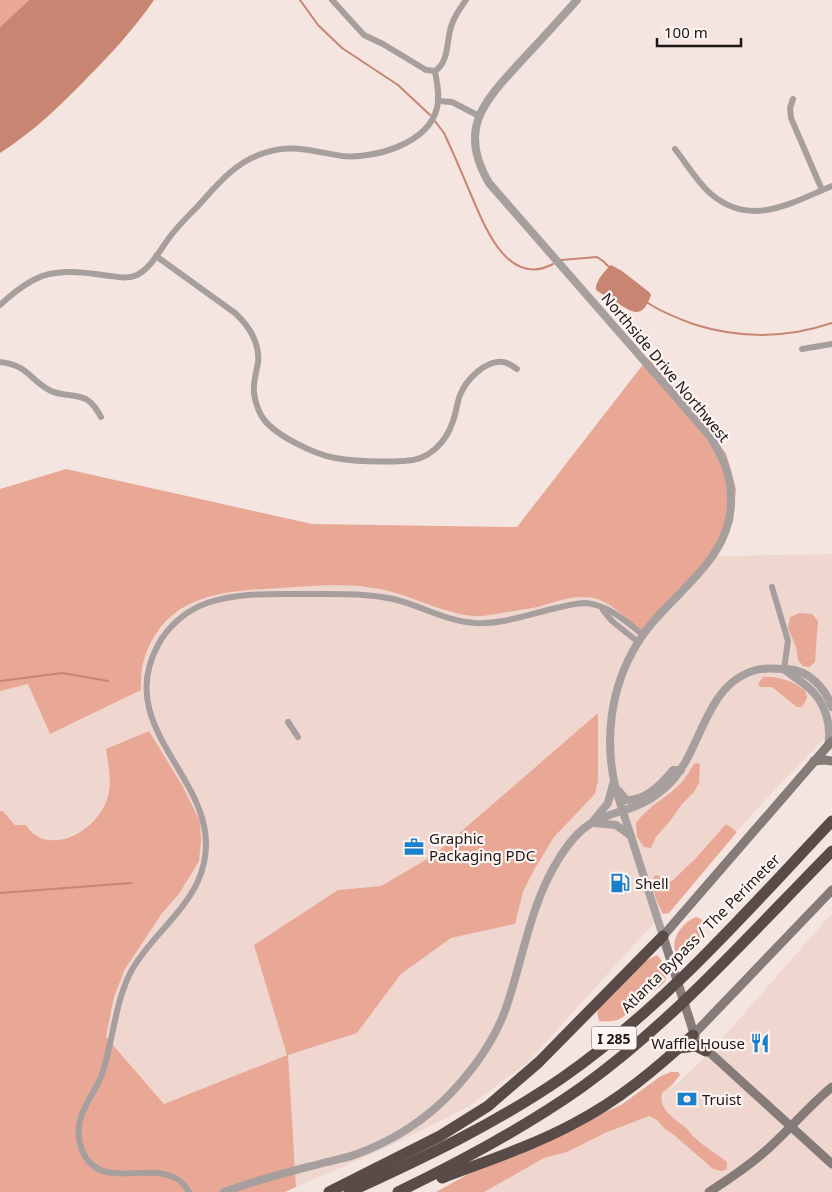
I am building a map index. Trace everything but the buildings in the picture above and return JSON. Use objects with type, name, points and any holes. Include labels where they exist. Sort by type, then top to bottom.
[{"type":"highway","name":"Atlanta Bypass / The Perimeter","points":[[349,1192],[488,1125],[563,1077],[603,1047],[641,1016],[684,975],[832,821]]},
{"type":"highway","name":"I 285","points":[[398,1192],[505,1137],[559,1102],[611,1064],[673,1012],[832,851]]},
{"type":"highway","points":[[329,1192],[440,1136],[488,1106],[539,1062],[662,936]]},
{"type":"highway","points":[[403,1192],[496,1158],[573,1125],[621,1095],[658,1068],[679,1048],[692,1030]]},
{"type":"highway","points":[[679,1048],[696,1046],[706,1051]]},
{"type":"main road","points":[[662,936],[830,744]]},
{"type":"main road","points":[[814,761],[832,761]]},
{"type":"main road","points":[[692,1030],[832,890]]},
{"type":"main road","name":"Northside Drive Northwest","points":[[662,936],[692,1030],[699,1044],[832,1164]]},
{"type":"main road","points":[[709,1192],[757,1159],[832,1086]]},
{"type":"street","points":[[332,0],[364,35],[383,44],[426,70],[435,71]]},
{"type":"street","points":[[435,71],[445,57],[452,21],[466,0]]},
{"type":"street","points":[[438,101],[452,102],[479,116],[490,95],[577,0]]},
{"type":"street","points":[[0,305],[28,282],[46,274],[78,271],[122,278],[130,277],[143,271],[173,233],[224,177],[246,161],[264,153],[284,148],[309,149],[342,156],[363,156],[381,153],[401,145],[427,128],[435,116],[438,101],[435,71]]},
{"type":"street","points":[[792,99],[790,108],[791,118],[822,190]]},
{"type":"street","name":"Northside Drive Northwest","points":[[479,116],[476,133],[476,151],[481,169],[489,182],[709,435],[720,452],[727,469],[732,507],[721,544],[703,568],[638,642],[623,669],[614,697],[610,732],[610,757],[613,780],[662,936]]},
{"type":"street","points":[[675,149],[710,194],[724,203],[739,209],[755,212],[771,210],[788,205],[832,186]]},
{"type":"street","points":[[156,256],[245,322],[254,336],[257,350],[258,362],[254,391],[260,415],[269,425],[287,437],[323,455],[348,460],[405,461],[425,456],[438,448],[448,435],[460,395],[471,378],[481,369],[503,362],[517,369]]},
{"type":"street","points":[[802,349],[832,344]]},
{"type":"street","points":[[0,362],[16,365],[50,390],[87,400],[101,417]]},
{"type":"street","points":[[772,587],[788,641],[784,669]]},
{"type":"street","points":[[189,1192],[180,1181],[164,1174],[120,1178],[103,1174],[86,1160],[78,1137],[82,1114],[103,1072],[127,979],[140,957],[191,894],[200,876],[205,857],[206,832],[200,808],[194,794],[158,735],[148,707],[146,686],[148,674],[152,656],[162,638],[175,623],[190,611],[207,603],[253,595],[356,594],[378,596],[409,603],[452,620],[476,623],[501,621],[586,603],[618,614],[643,635]]},
{"type":"street","points":[[603,609],[612,621],[638,642]]},
{"type":"street","points":[[591,823],[637,806],[656,795],[673,781],[681,770],[716,699],[729,684],[742,675],[770,668],[799,672],[824,690],[832,707]]},
{"type":"street","points":[[784,669],[810,688],[820,701],[825,710],[829,726],[830,744]]},
{"type":"street","points":[[288,722],[298,737]]},
{"type":"street","points":[[613,780],[626,800],[636,800],[650,793],[673,770],[681,770]]},
{"type":"street","points":[[224,1192],[258,1180],[354,1155],[373,1147],[416,1123],[450,1094],[470,1071],[497,1028],[512,991],[538,900],[549,875],[568,845],[608,803],[613,780]]},
{"type":"street","points":[[591,823],[616,826],[632,836]]},
{"type":"shaded area","points":[[0,0],[29,0],[0,27]]},
{"type":"shaded area","points":[[29,0],[154,0],[122,41],[67,99],[35,127],[0,153],[0,27]]},
{"type":"shaded area","points":[[611,265],[622,271],[651,295],[648,303],[640,311],[631,311],[596,290],[603,273]]},
{"type":"shaded area","points":[[648,358],[726,453],[736,489],[733,522],[715,556],[642,632],[609,605],[588,597],[571,598],[538,607],[478,616],[449,611],[399,594],[362,586],[328,585],[239,591],[218,594],[199,600],[182,609],[167,621],[154,638],[143,664],[141,690],[50,734],[28,684],[0,691],[0,489],[66,469],[312,524],[517,527]]},
{"type":"shaded area","points":[[832,554],[832,731],[778,786],[527,1063],[468,1107],[388,1147],[296,1187],[287,1055],[164,1104],[106,1037],[114,997],[125,969],[163,912],[179,894],[149,731],[107,749],[110,781],[109,795],[100,814],[83,830],[58,841],[36,836],[26,825],[15,825],[3,811],[0,811],[0,691],[28,683],[50,734],[140,690],[143,661],[155,636],[171,617],[193,602],[209,596],[243,590],[339,585],[374,588],[404,594],[451,613],[536,607],[559,600],[583,596],[602,601],[612,607],[715,556]],"holes":[[[598,714],[598,781],[595,794],[554,837],[534,870],[523,892],[515,923],[451,938],[428,952],[401,974],[357,1033],[338,890],[381,886],[434,855]]]},
{"type":"shaded area","points":[[800,613],[812,614],[818,621],[815,662],[809,667],[803,666],[798,660],[796,647],[788,628],[790,617]]},
{"type":"shaded area","points":[[763,677],[785,680],[805,690],[807,698],[802,707],[797,707],[772,687],[760,687],[758,684]]},
{"type":"shaded area","points":[[598,713],[598,781],[595,794],[554,837],[523,892],[515,924],[451,938],[401,974],[357,1033],[288,1055],[296,1187],[285,1192],[0,1192],[0,811],[3,811],[15,825],[26,825],[36,835],[48,840],[59,840],[80,832],[98,816],[108,796],[110,778],[106,749],[149,731],[182,785],[200,821],[199,861],[179,894],[163,912],[125,969],[114,997],[106,1037],[164,1104],[287,1055],[254,945],[338,890],[381,886],[434,855]]},
{"type":"shaded area","points":[[695,763],[700,764],[699,783],[694,792],[656,837],[651,848],[644,847],[637,837],[636,823],[646,812],[681,783]]},
{"type":"shaded area","points":[[726,824],[737,832],[669,913],[663,914],[654,891],[654,876],[658,875],[665,881],[672,881],[696,858]]},
{"type":"shaded area","points":[[832,913],[832,1192],[455,1192],[677,1084],[714,1048]]},
{"type":"shaded area","points":[[696,917],[703,920],[702,936],[686,956],[680,957],[674,946],[677,934],[685,924]]},
{"type":"shaded area","points":[[657,955],[661,960],[666,975],[664,983],[644,996],[620,1019],[615,1021],[599,1021],[597,1012],[599,1007],[645,961]]},
{"type":"shaded area","points":[[671,1072],[678,1072],[680,1075],[662,1093],[662,1104],[672,1117],[694,1137],[727,1162],[727,1169],[722,1171],[713,1169],[657,1120],[649,1116],[605,1133],[567,1152],[544,1158],[484,1192],[436,1192],[470,1173],[621,1105],[661,1076]]},
{"type":"waterway","points":[[300,0],[318,25],[342,48],[398,85],[430,115]]},
{"type":"waterway","points":[[434,120],[444,133],[481,219],[499,248],[509,260],[522,267],[536,269],[553,264]]},
{"type":"waterway","points":[[561,260],[597,257],[609,267]]},
{"type":"waterway","points":[[648,303],[693,324],[711,329],[745,334],[762,335],[797,332],[832,323]]},
{"type":"waterway","points":[[0,681],[62,673],[108,681]]},
{"type":"waterway","points":[[0,893],[131,883]]},
{"type":"place","name":"Graphic Packaging PDC","points":[[414,847]]},
{"type":"place","name":"Shell","points":[[620,883]]},
{"type":"place","name":"Waffle House","points":[[760,1043]]},
{"type":"place","name":"Truist","points":[[687,1099]]}]
